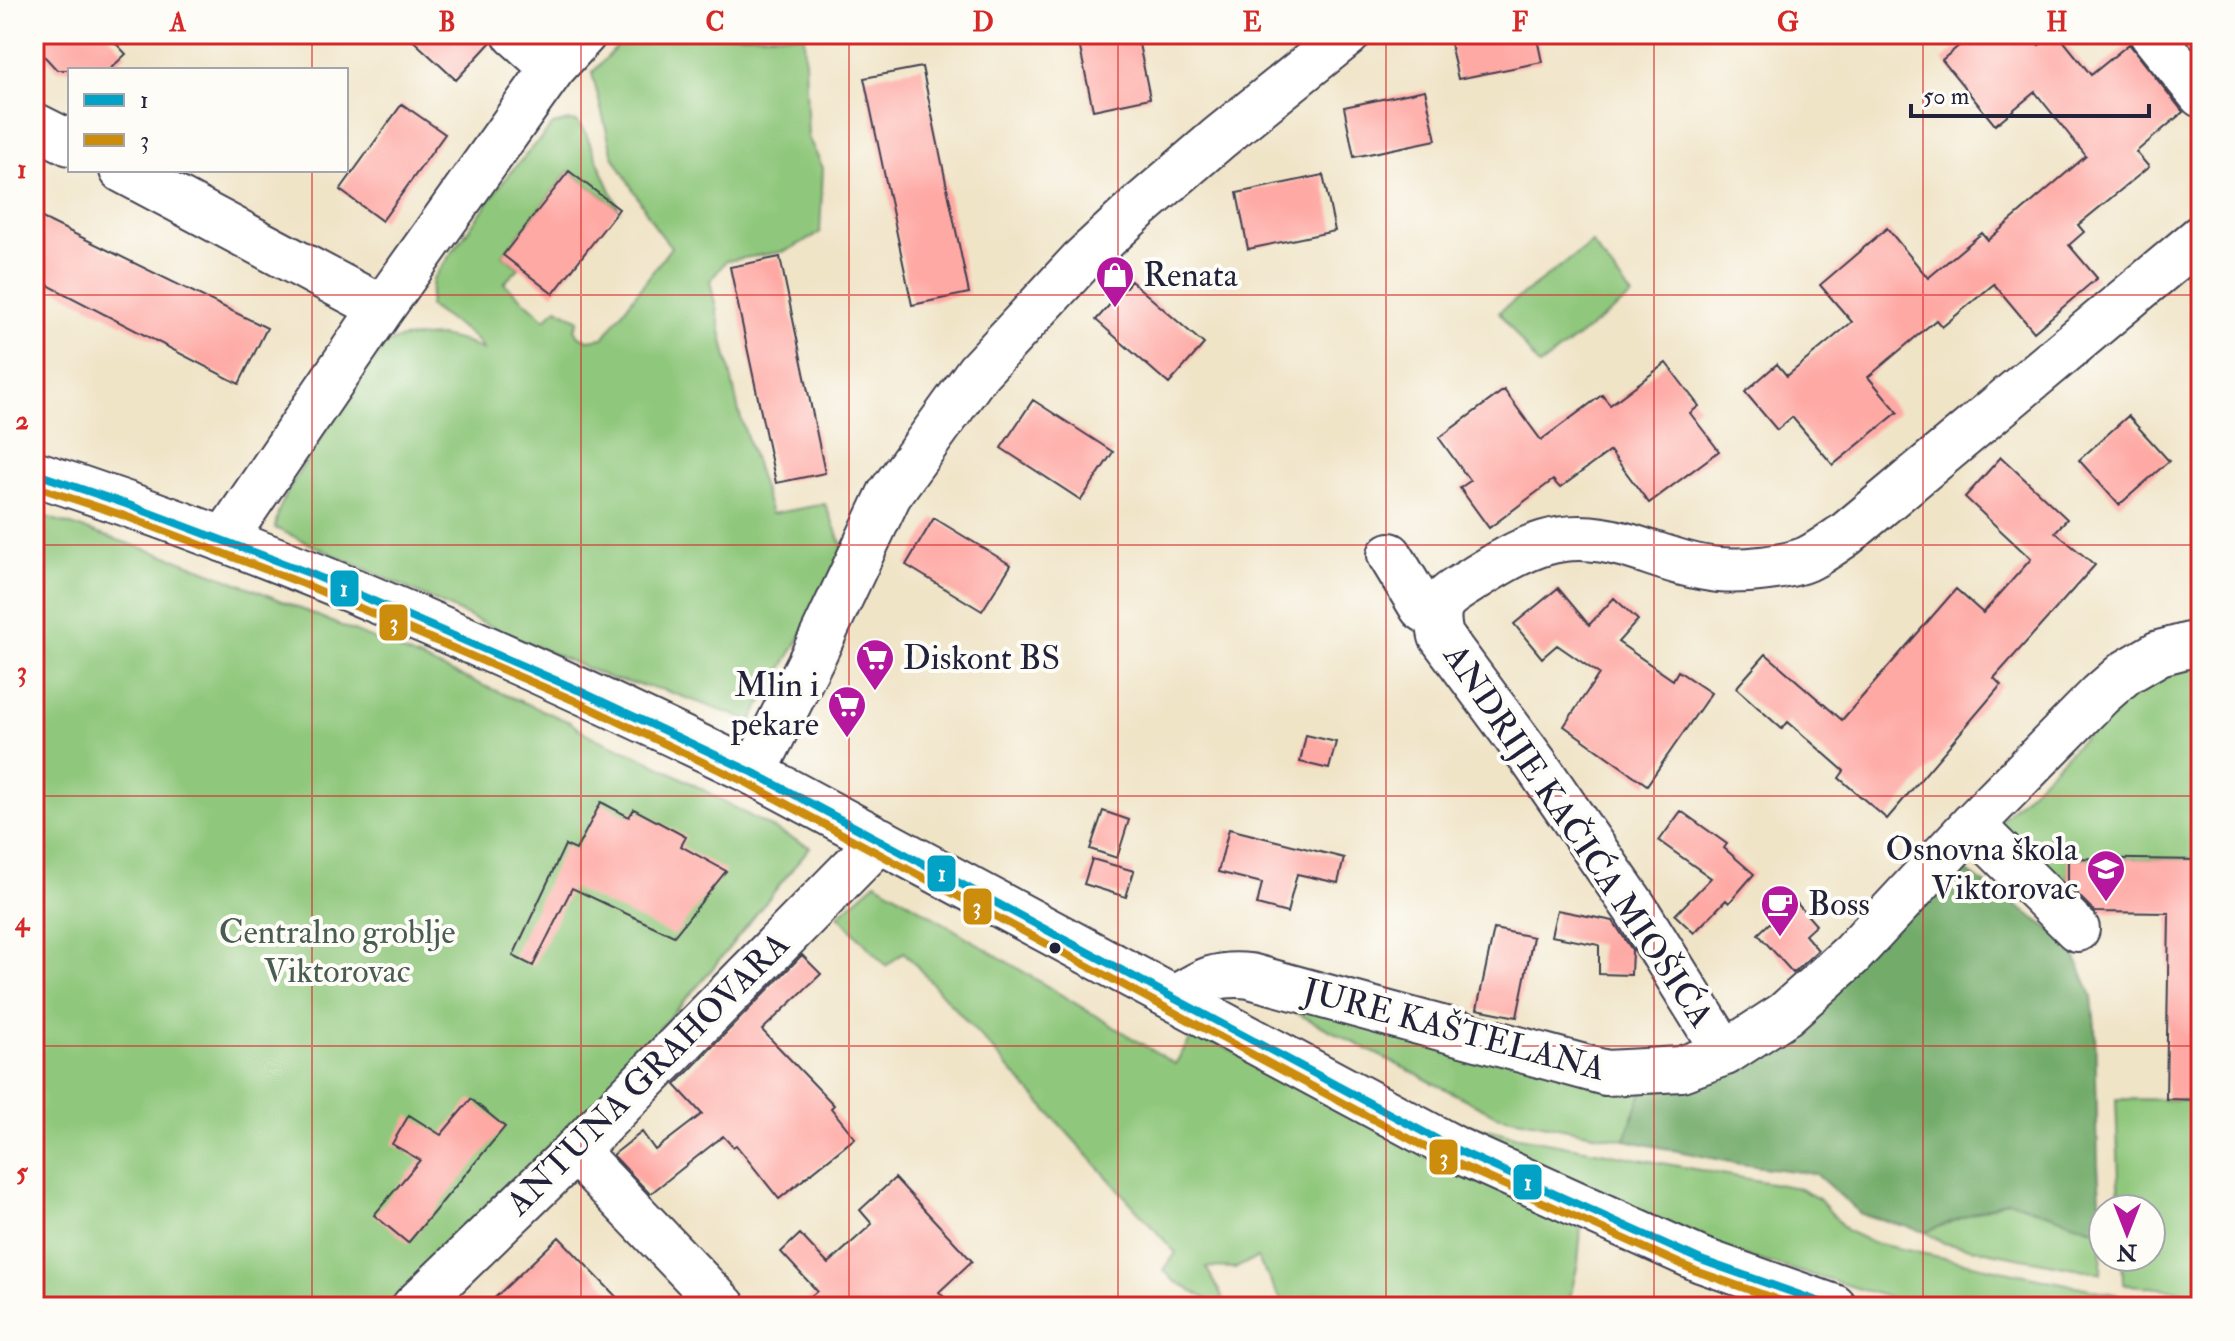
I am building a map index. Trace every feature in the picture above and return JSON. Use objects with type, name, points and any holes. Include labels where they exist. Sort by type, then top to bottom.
[{"type":"street","points":[[515,34],[553,68]]},
{"type":"street","points":[[224,540],[382,308],[553,68],[584,34]]},
{"type":"street","points":[[754,773],[889,495],[978,372],[1100,243],[1219,138],[1348,34]]},
{"type":"street","points":[[2152,34],[2201,95]]},
{"type":"street","points":[[34,125],[68,142]]},
{"type":"street","points":[[126,172],[382,308]]},
{"type":"street","name":"ANDRIJE KAČIĆA MIOŠIĆA","points":[[1725,1053],[1635,908],[1535,763],[1441,636],[1437,618],[1439,606],[1449,594],[1533,544],[1561,539],[1595,538],[1670,561],[1721,570],[1782,566],[1808,558],[1857,526],[2201,237]]},
{"type":"street","points":[[34,473],[224,540],[459,637],[754,773],[1457,1150],[1701,1260],[1834,1307]]},
{"type":"street","name":"ANDRIJE KAČIĆA MIOŠIĆA","points":[[1390,555],[1422,608],[1437,618]]},
{"type":"street","name":"JURE KAŠTELANA","points":[[1175,998],[1203,981],[1226,973],[1250,976],[1606,1073],[1681,1069],[1725,1053],[1785,1014],[1851,955],[1972,825],[2125,673],[2159,653],[2201,642]]},
{"type":"street","points":[[1972,825],[2077,929]]},
{"type":"street","name":"ANTUNA GRAHOVARA","points":[[414,1307],[575,1151],[880,840]]},
{"type":"street","points":[[575,1151],[724,1307]]},
{"type":"green space","points":[[629,34],[804,35],[808,137],[823,168],[820,233],[786,251],[726,261],[710,281],[739,412],[771,514],[825,504],[844,550],[808,624],[751,721],[664,690],[612,679],[275,528],[278,512],[290,486],[359,380],[387,343],[402,338],[440,336],[483,350],[466,331],[429,306],[433,279],[508,175],[553,125],[577,122],[586,134],[619,209],[569,171],[503,255],[519,268],[504,283],[545,319],[557,308],[579,320],[575,329],[579,336],[588,340],[603,338],[671,247],[656,228],[613,156],[592,73]]},
{"type":"green space","points":[[1592,243],[1632,296],[1539,366],[1499,312]]},
{"type":"green space","name":"Centralno groblje Viktorovac","points":[[34,513],[176,559],[256,590],[570,722],[810,847],[704,979],[660,1028],[447,1307],[34,1307]]},
{"type":"green space","points":[[2201,660],[2201,860],[2069,858],[2067,907],[1992,829],[2142,680]]},
{"type":"green space","points":[[1953,862],[2070,943],[2092,996],[2100,1193],[2087,1193],[2087,1227],[2008,1200],[1925,1232],[1861,1214],[1816,1174],[1740,1164],[1625,1140],[1643,1089],[1668,1089]]},
{"type":"green space","points":[[876,882],[1175,1064],[1195,1032],[1581,1228],[1578,1263],[1568,1307],[1329,1307],[1313,1303],[1311,1307],[1285,1307],[1257,1258],[1236,1268],[1206,1267],[1223,1298],[1214,1303],[1174,1281],[1164,1270],[1176,1253],[904,952],[886,966],[838,915]]},
{"type":"green space","points":[[1261,995],[1643,1089],[1625,1140],[1496,1115]]},
{"type":"green space","points":[[2116,1099],[2201,1100],[2201,1293],[2123,1284],[2123,1273],[2167,1273],[2167,1193],[2119,1193]]},
{"type":"green space","points":[[1450,1120],[1519,1137],[1798,1188],[1819,1199],[1847,1231],[1873,1243],[2176,1307],[1923,1307],[1727,1251],[1582,1189]]},
{"type":"green space","points":[[2008,1200],[2087,1227],[2087,1270],[1944,1243],[1925,1232]]},
{"type":"building","points":[[34,34],[107,34],[126,54],[111,68],[57,70],[34,45]]},
{"type":"building","points":[[406,34],[491,34],[491,42],[456,80]]},
{"type":"building","points":[[1077,34],[1137,34],[1150,98],[1093,110]]},
{"type":"building","points":[[1448,34],[1536,34],[1542,62],[1458,79]]},
{"type":"building","points":[[1973,34],[2030,34],[2039,45],[2052,34],[2058,34],[2091,75],[2129,44],[2183,112],[2136,152],[2149,167],[2078,225],[2084,232],[2069,245],[2097,278],[2034,332],[1994,284],[1942,327],[1936,320],[1868,377],[1898,412],[1833,465],[1792,417],[1777,430],[1745,392],[1777,364],[1787,376],[1852,322],[1820,285],[1887,228],[1928,278],[1982,233],[1988,240],[2086,156],[2035,92],[1995,125],[1942,60]]},
{"type":"building","points":[[922,67],[969,293],[912,305],[864,78]]},
{"type":"building","points":[[1425,90],[1436,140],[1354,157],[1344,107]]},
{"type":"building","points":[[402,104],[445,134],[382,221],[340,190]]},
{"type":"building","points":[[569,171],[619,209],[553,294],[503,255]]},
{"type":"building","points":[[1323,175],[1335,231],[1248,249],[1237,193]]},
{"type":"building","points":[[34,214],[267,328],[239,384],[34,278]]},
{"type":"building","points":[[780,257],[825,473],[776,483],[730,267]]},
{"type":"building","points":[[1131,281],[1204,344],[1169,384],[1096,320]]},
{"type":"building","points":[[1666,363],[1699,406],[1690,413],[1719,451],[1649,503],[1610,451],[1560,488],[1553,480],[1489,528],[1460,488],[1470,481],[1439,438],[1504,390],[1541,440],[1602,395],[1610,405]]},
{"type":"building","points":[[1033,400],[1113,452],[1081,500],[1001,448]]},
{"type":"building","points":[[2128,416],[2169,461],[2119,505],[2079,460]]},
{"type":"building","points":[[2001,457],[2067,519],[2055,532],[2095,565],[1994,678],[2001,685],[1887,819],[1839,778],[1844,771],[1788,722],[1782,729],[1736,688],[1766,654],[1842,720],[1956,589],[1983,613],[2031,559],[1965,497]]},
{"type":"building","points":[[934,518],[1011,565],[982,611],[906,565]]},
{"type":"building","points":[[1558,588],[1589,625],[1614,598],[1638,620],[1618,642],[1673,680],[1678,671],[1711,693],[1647,785],[1564,726],[1599,674],[1557,645],[1542,658],[1514,624]]},
{"type":"building","points":[[1306,735],[1336,742],[1329,769],[1300,762]]},
{"type":"building","points":[[601,802],[629,817],[634,809],[686,837],[681,846],[726,871],[674,936],[572,888],[533,966],[513,956],[565,845],[576,850]]},
{"type":"building","points":[[1103,811],[1129,820],[1117,858],[1090,849]]},
{"type":"building","points":[[1681,811],[1727,844],[1724,848],[1754,874],[1729,903],[1726,900],[1694,933],[1675,915],[1711,878],[1659,841]]},
{"type":"building","points":[[1229,829],[1344,858],[1338,883],[1297,874],[1287,913],[1257,905],[1262,883],[1218,872]]},
{"type":"building","points":[[2068,858],[2201,860],[2201,1100],[2166,1099],[2169,913],[2095,912],[2068,885]]},
{"type":"building","points":[[1092,859],[1134,871],[1126,897],[1084,884]]},
{"type":"building","points":[[1794,900],[1816,925],[1805,935],[1818,950],[1793,973],[1758,934]]},
{"type":"building","points":[[1557,910],[1613,921],[1632,950],[1631,975],[1599,974],[1599,945],[1551,936]]},
{"type":"building","points":[[1494,929],[1533,937],[1517,1017],[1477,1009]]},
{"type":"building","points":[[802,955],[821,974],[762,1030],[834,1105],[831,1108],[855,1138],[779,1199],[736,1145],[733,1147],[723,1136],[650,1194],[613,1155],[642,1132],[655,1150],[702,1114],[675,1085]]},
{"type":"building","points":[[471,1099],[505,1127],[408,1243],[374,1215],[420,1160],[392,1144],[409,1115],[441,1135]]},
{"type":"building","points":[[895,1178],[972,1261],[939,1292],[953,1307],[799,1307],[817,1291],[781,1252],[800,1234],[828,1264],[872,1224],[860,1210]]},
{"type":"building","points":[[559,1237],[626,1307],[485,1307]]},
{"type":"transit line","name":"1","points":[[34,473],[309,573],[578,690],[754,773],[1457,1150],[1701,1260],[1834,1307]]},
{"type":"transit line","name":"3","points":[[34,486],[122,515],[304,584],[573,700],[749,784],[1451,1161],[1696,1271],[1798,1307]]},
{"type":"place","name":"Renata","points":[[1115,309]]},
{"type":"place","name":"Diskont BS","points":[[875,692]]},
{"type":"place","name":"Mlin i pekare","points":[[847,739]]},
{"type":"place","name":"Osnovna škola Viktorovac","points":[[2106,903]]},
{"type":"place","name":"Boss","points":[[1780,938]]}]
